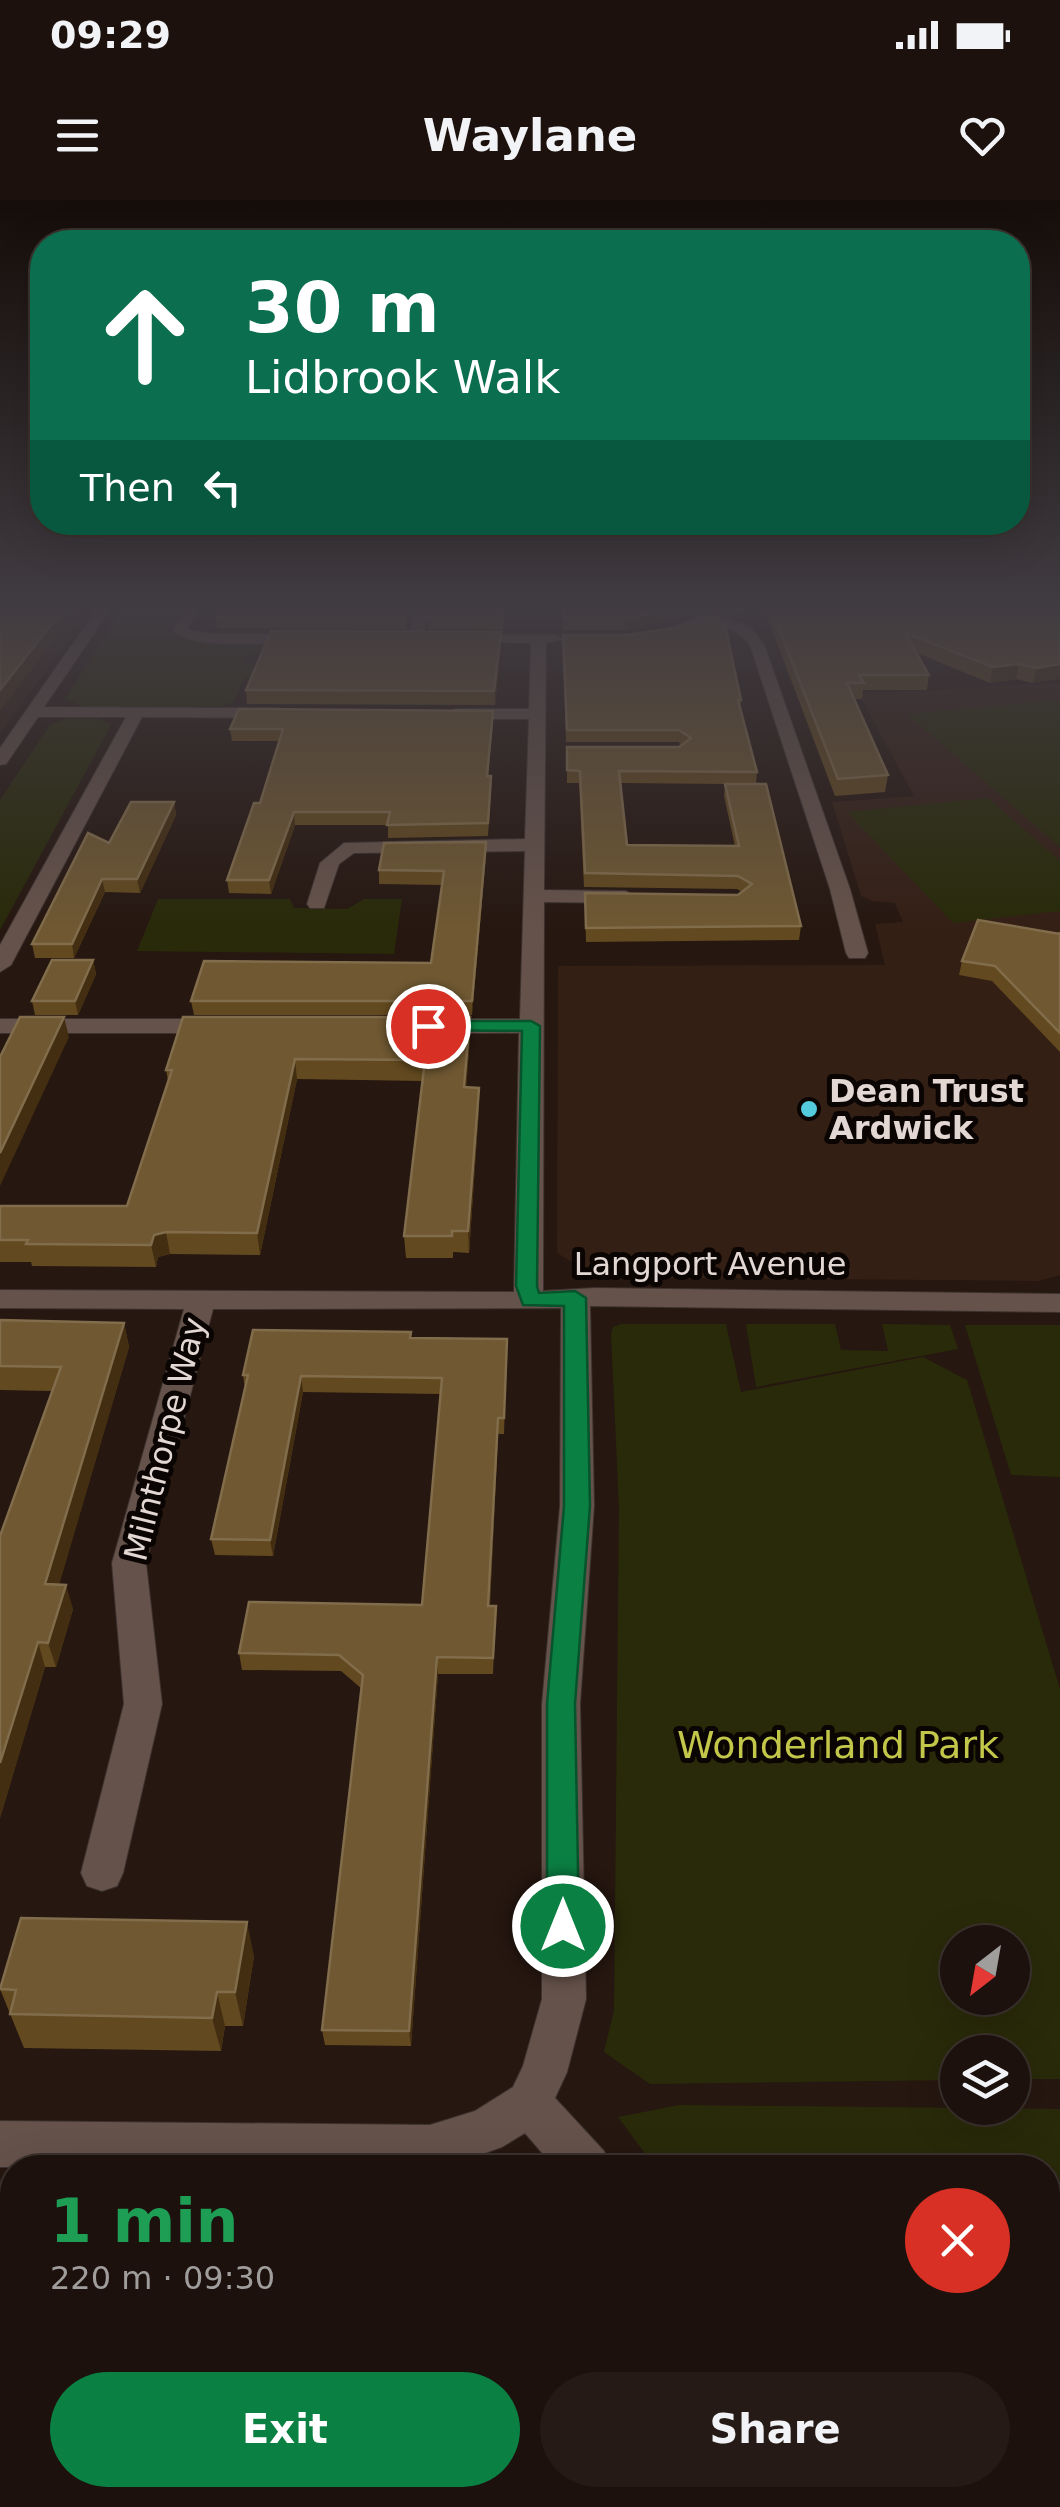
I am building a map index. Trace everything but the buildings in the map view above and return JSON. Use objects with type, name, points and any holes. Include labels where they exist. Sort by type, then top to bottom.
[{"type":"street","points":[[0,760],[31,714]]},
{"type":"street","points":[[0,965],[136,714]]},
{"type":"street","points":[[432,714],[538,714],[547,751],[535,845],[526,1274],[530,1300]]},
{"type":"street","points":[[781,714],[858,952]]},
{"type":"street","points":[[317,904],[328,860],[351,846],[535,845]]},
{"type":"street","points":[[534,896],[642,898]]},
{"type":"street","points":[[0,1026],[249,1026]]},
{"type":"street","points":[[403,1026],[531,1026]]},
{"type":"street","points":[[0,2144],[430,2148],[486,2132],[529,2103],[544,2072],[564,1999],[561,1704],[577,1506],[575,1298]]},
{"type":"street","name":"Langport Avenue","points":[[0,1300],[575,1298],[1060,1302]]},
{"type":"street","name":"Milnthorpe Way","points":[[102,1873],[143,1704],[129,1563],[201,1300]]},
{"type":"street","points":[[529,2103],[576,2155]]},
{"type":"shaded area","points":[[0,714],[15,714],[0,734]]},
{"type":"shaded area","name":"Dean Trust Ardwick","points":[[870,714],[1060,714],[1060,1275],[1038,1281],[597,1277],[557,1253],[558,966],[885,965],[875,924],[903,922],[895,903],[861,896],[832,802],[914,796]]},
{"type":"green space","points":[[907,714],[1060,714],[1060,847]]},
{"type":"green space","points":[[65,719],[99,719],[111,725],[0,930],[0,800],[50,725]]},
{"type":"green space","points":[[988,798],[1060,861],[1060,911],[953,923],[847,812]]},
{"type":"green space","points":[[158,899],[290,899],[294,908],[347,909],[364,899],[402,899],[394,954],[137,951]]},
{"type":"green space","name":"Wonderland Park","points":[[621,1324],[726,1324],[741,1392],[923,1357],[967,1380],[1060,1689],[1060,2079],[1030,2079],[1030,2035],[940,2035],[940,2080],[650,2084],[604,2052],[614,2010],[619,1508],[613,1327]]},
{"type":"green space","points":[[746,1324],[835,1324],[841,1350],[888,1351],[882,1324],[950,1325],[958,1349],[756,1387]]},
{"type":"green space","points":[[965,1325],[1060,1325],[1060,1477],[1011,1475]]},
{"type":"green space","points":[[679,2105],[940,2108],[940,2125],[1030,2125],[1030,2109],[1060,2109],[1060,2155],[646,2155],[618,2117]]},
{"type":"place","name":"Dean Trust Ardwick","points":[[809,1109]]},
{"type":"route","points":[[428,1026],[531,1026],[526,1286],[530,1300],[575,1298],[577,1506],[561,1704],[563,1926]]}]
